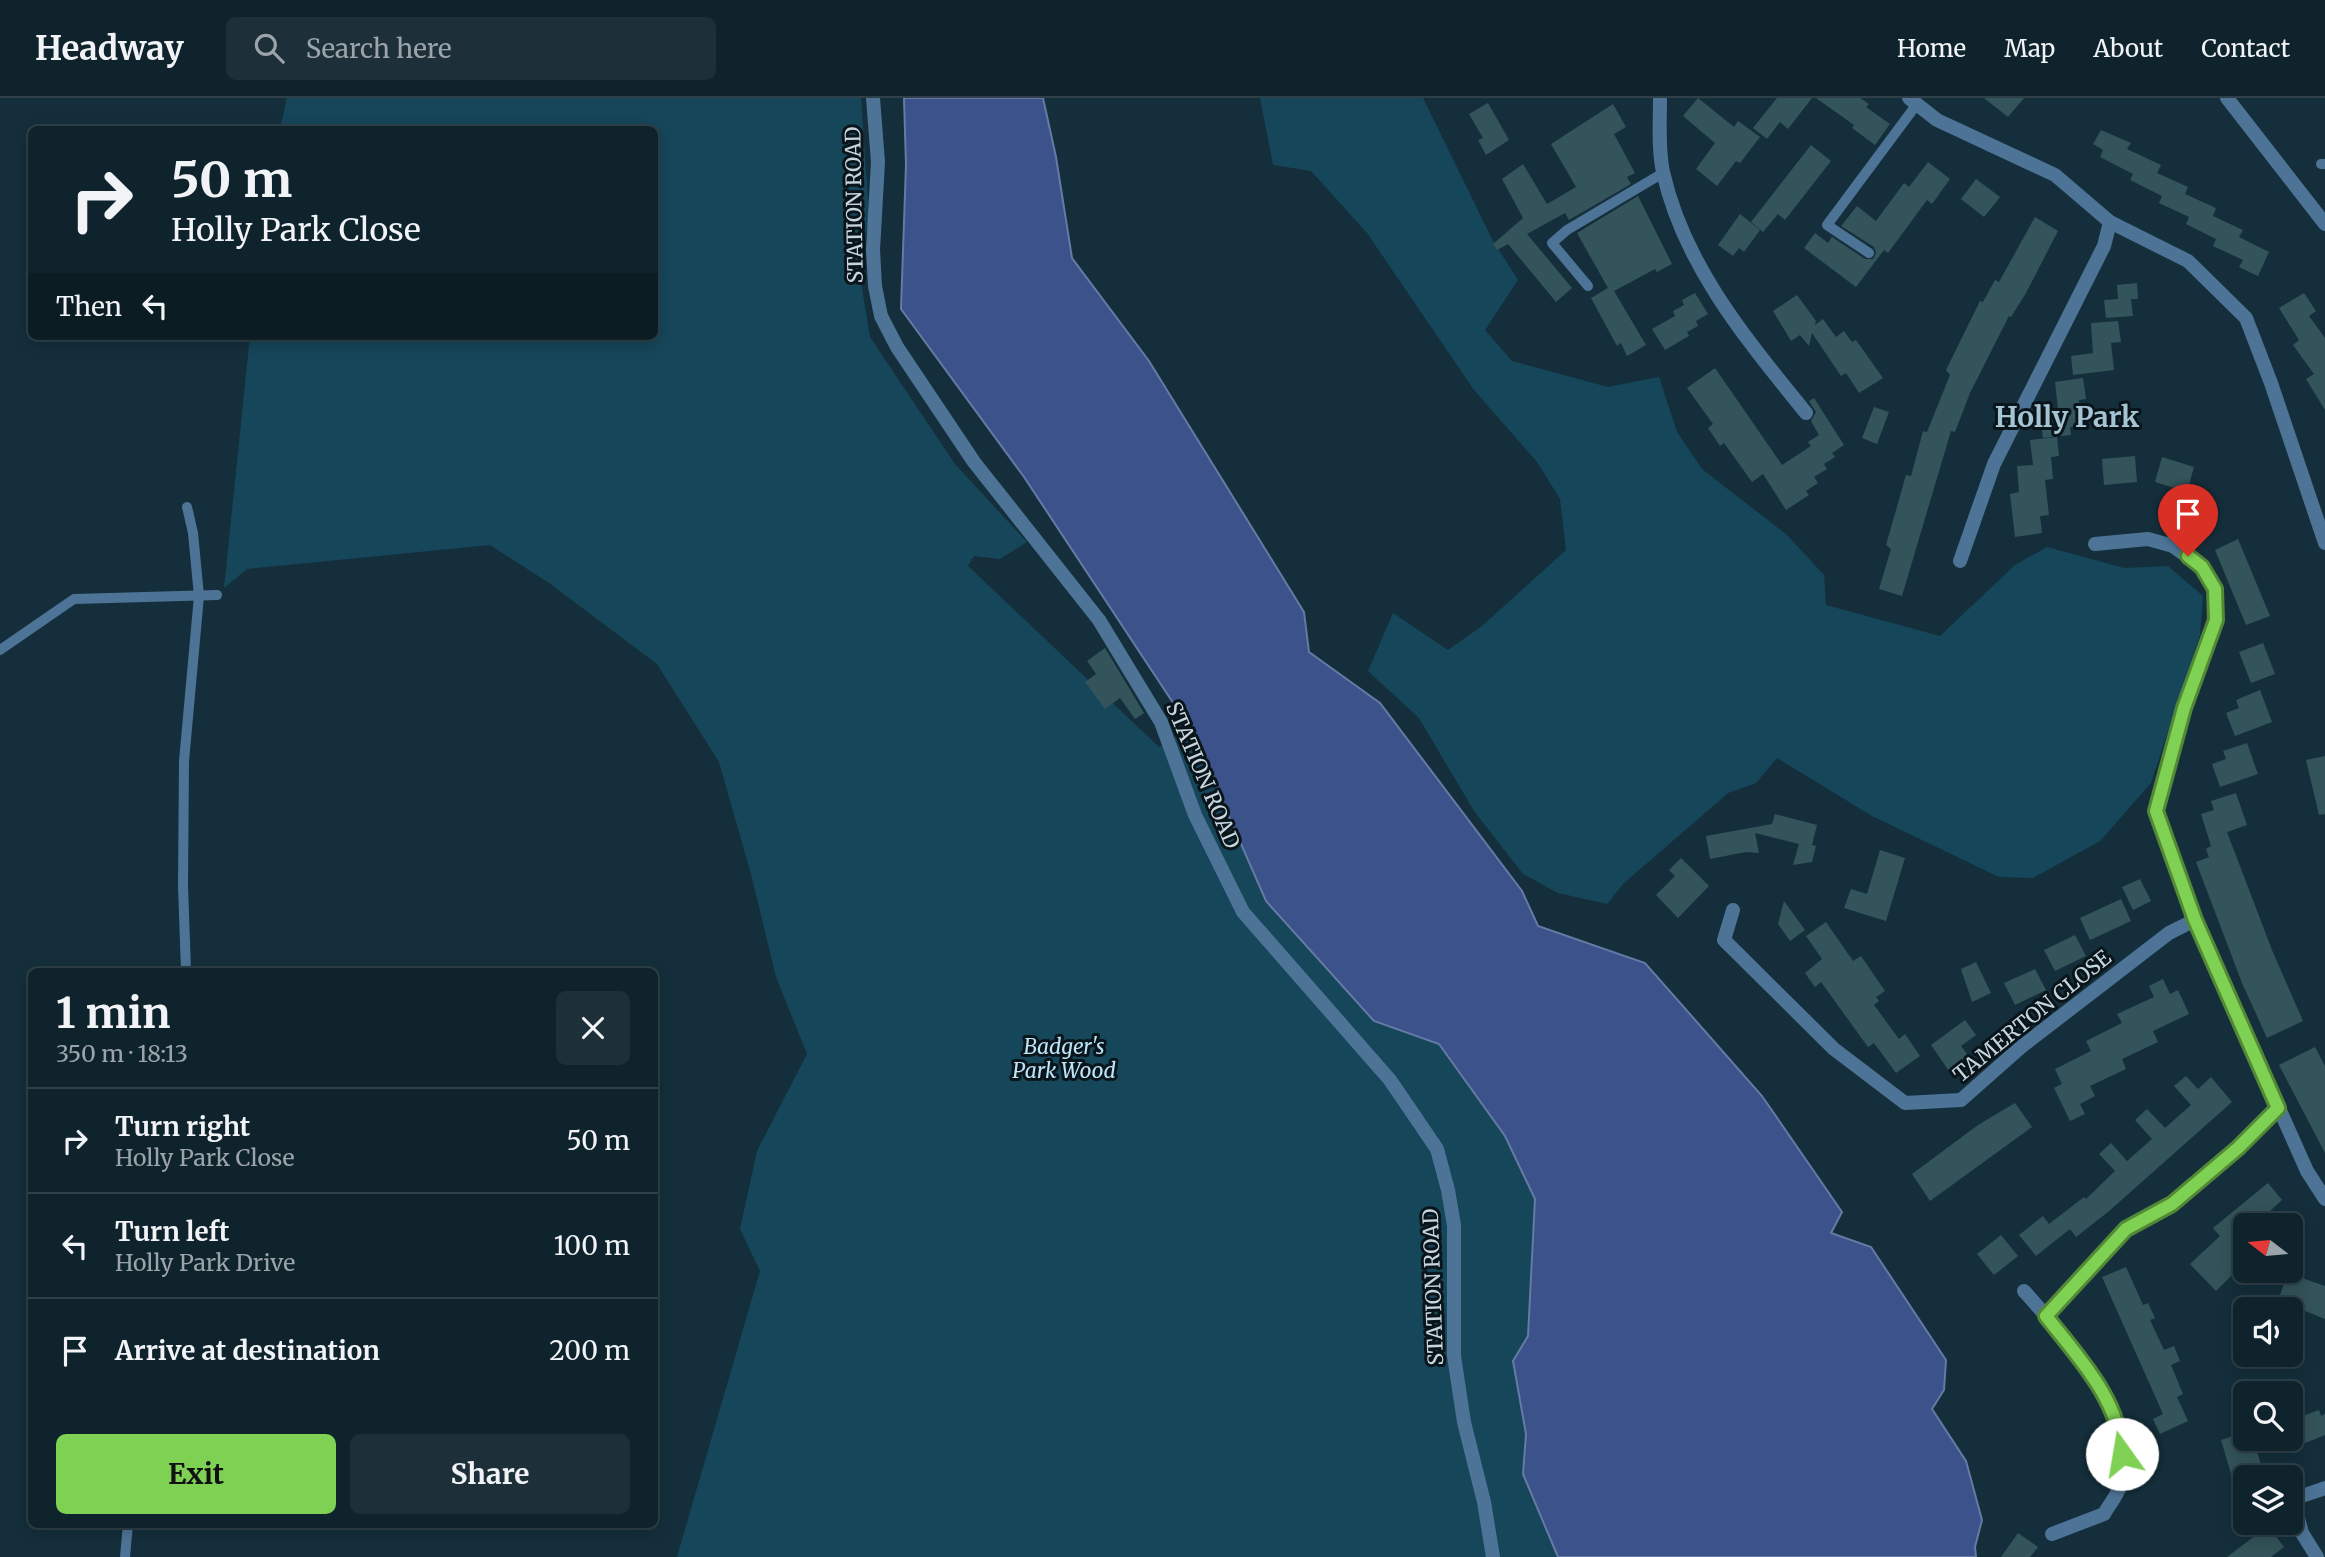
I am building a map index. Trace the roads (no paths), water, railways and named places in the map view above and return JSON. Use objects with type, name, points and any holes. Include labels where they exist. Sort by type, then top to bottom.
[{"type":"street","name":"STATION ROAD","points":[[873,98],[878,162],[873,250],[875,286],[881,316],[897,347],[974,462],[1099,620],[1161,722],[1195,815],[1243,912],[1390,1080],[1437,1149],[1454,1225],[1454,1356],[1464,1422],[1484,1502],[1493,1557]]},
{"type":"street","points":[[1660,98],[1663,173],[1684,232],[1703,273],[1736,326],[1806,413]]},
{"type":"street","points":[[2227,98],[2325,224]]},
{"type":"street","points":[[1913,101],[1937,120],[2054,175],[2110,222],[2188,261],[2246,318],[2325,543]]},
{"type":"street","points":[[1959,561],[1994,464],[2104,246],[2110,222]]},
{"type":"street","points":[[2173,546],[2178,516]]},
{"type":"street","points":[[2095,544],[2148,540],[2173,546],[2202,567],[2215,589],[2216,620],[2184,708],[2156,811],[2195,920],[2307,1171],[2325,1199]]},
{"type":"street","name":"TAMERTON CLOSE","points":[[1733,910],[1724,940],[1834,1049],[1905,1102],[1961,1100],[2021,1047],[2169,933],[2195,920]]},
{"type":"street","points":[[2046,1316],[2126,1229],[2172,1204],[2238,1148],[2278,1108]]},
{"type":"street","points":[[2024,1291],[2097,1381],[2122,1439],[2120,1486],[2104,1514],[2052,1534]]},
{"type":"street","points":[[2317,1557],[2302,1533],[2293,1499],[2325,1488]]},
{"type":"lane","points":[[1869,253],[1827,225],[1913,101]]},
{"type":"lane","points":[[1588,286],[1552,243],[1567,230],[1663,173]]},
{"type":"lane","points":[[186,968],[183,886],[184,761],[199,596],[193,533],[187,507]]},
{"type":"lane","points":[[0,650],[74,598],[217,596]]},
{"type":"lane","points":[[125,1557],[128,1528]]},
{"type":"water","points":[[904,98],[1043,98],[1056,157],[1072,258],[1149,361],[1304,612],[1309,652],[1380,703],[1522,891],[1538,926],[1645,963],[1762,1096],[1842,1212],[1831,1233],[1871,1247],[1946,1360],[1944,1390],[1932,1409],[1966,1461],[1982,1520],[1975,1547],[1976,1557],[1558,1557],[1523,1474],[1526,1434],[1513,1361],[1528,1336],[1535,1199],[1505,1136],[1439,1044],[1374,1021],[1266,901],[1191,730],[1024,477],[901,309],[906,165]]},
{"type":"district","name":"Holly Park","points":[[2067,417]]},
{"type":"park label","name":"Badger's Park Wood","points":[[1064,1058]]}]
